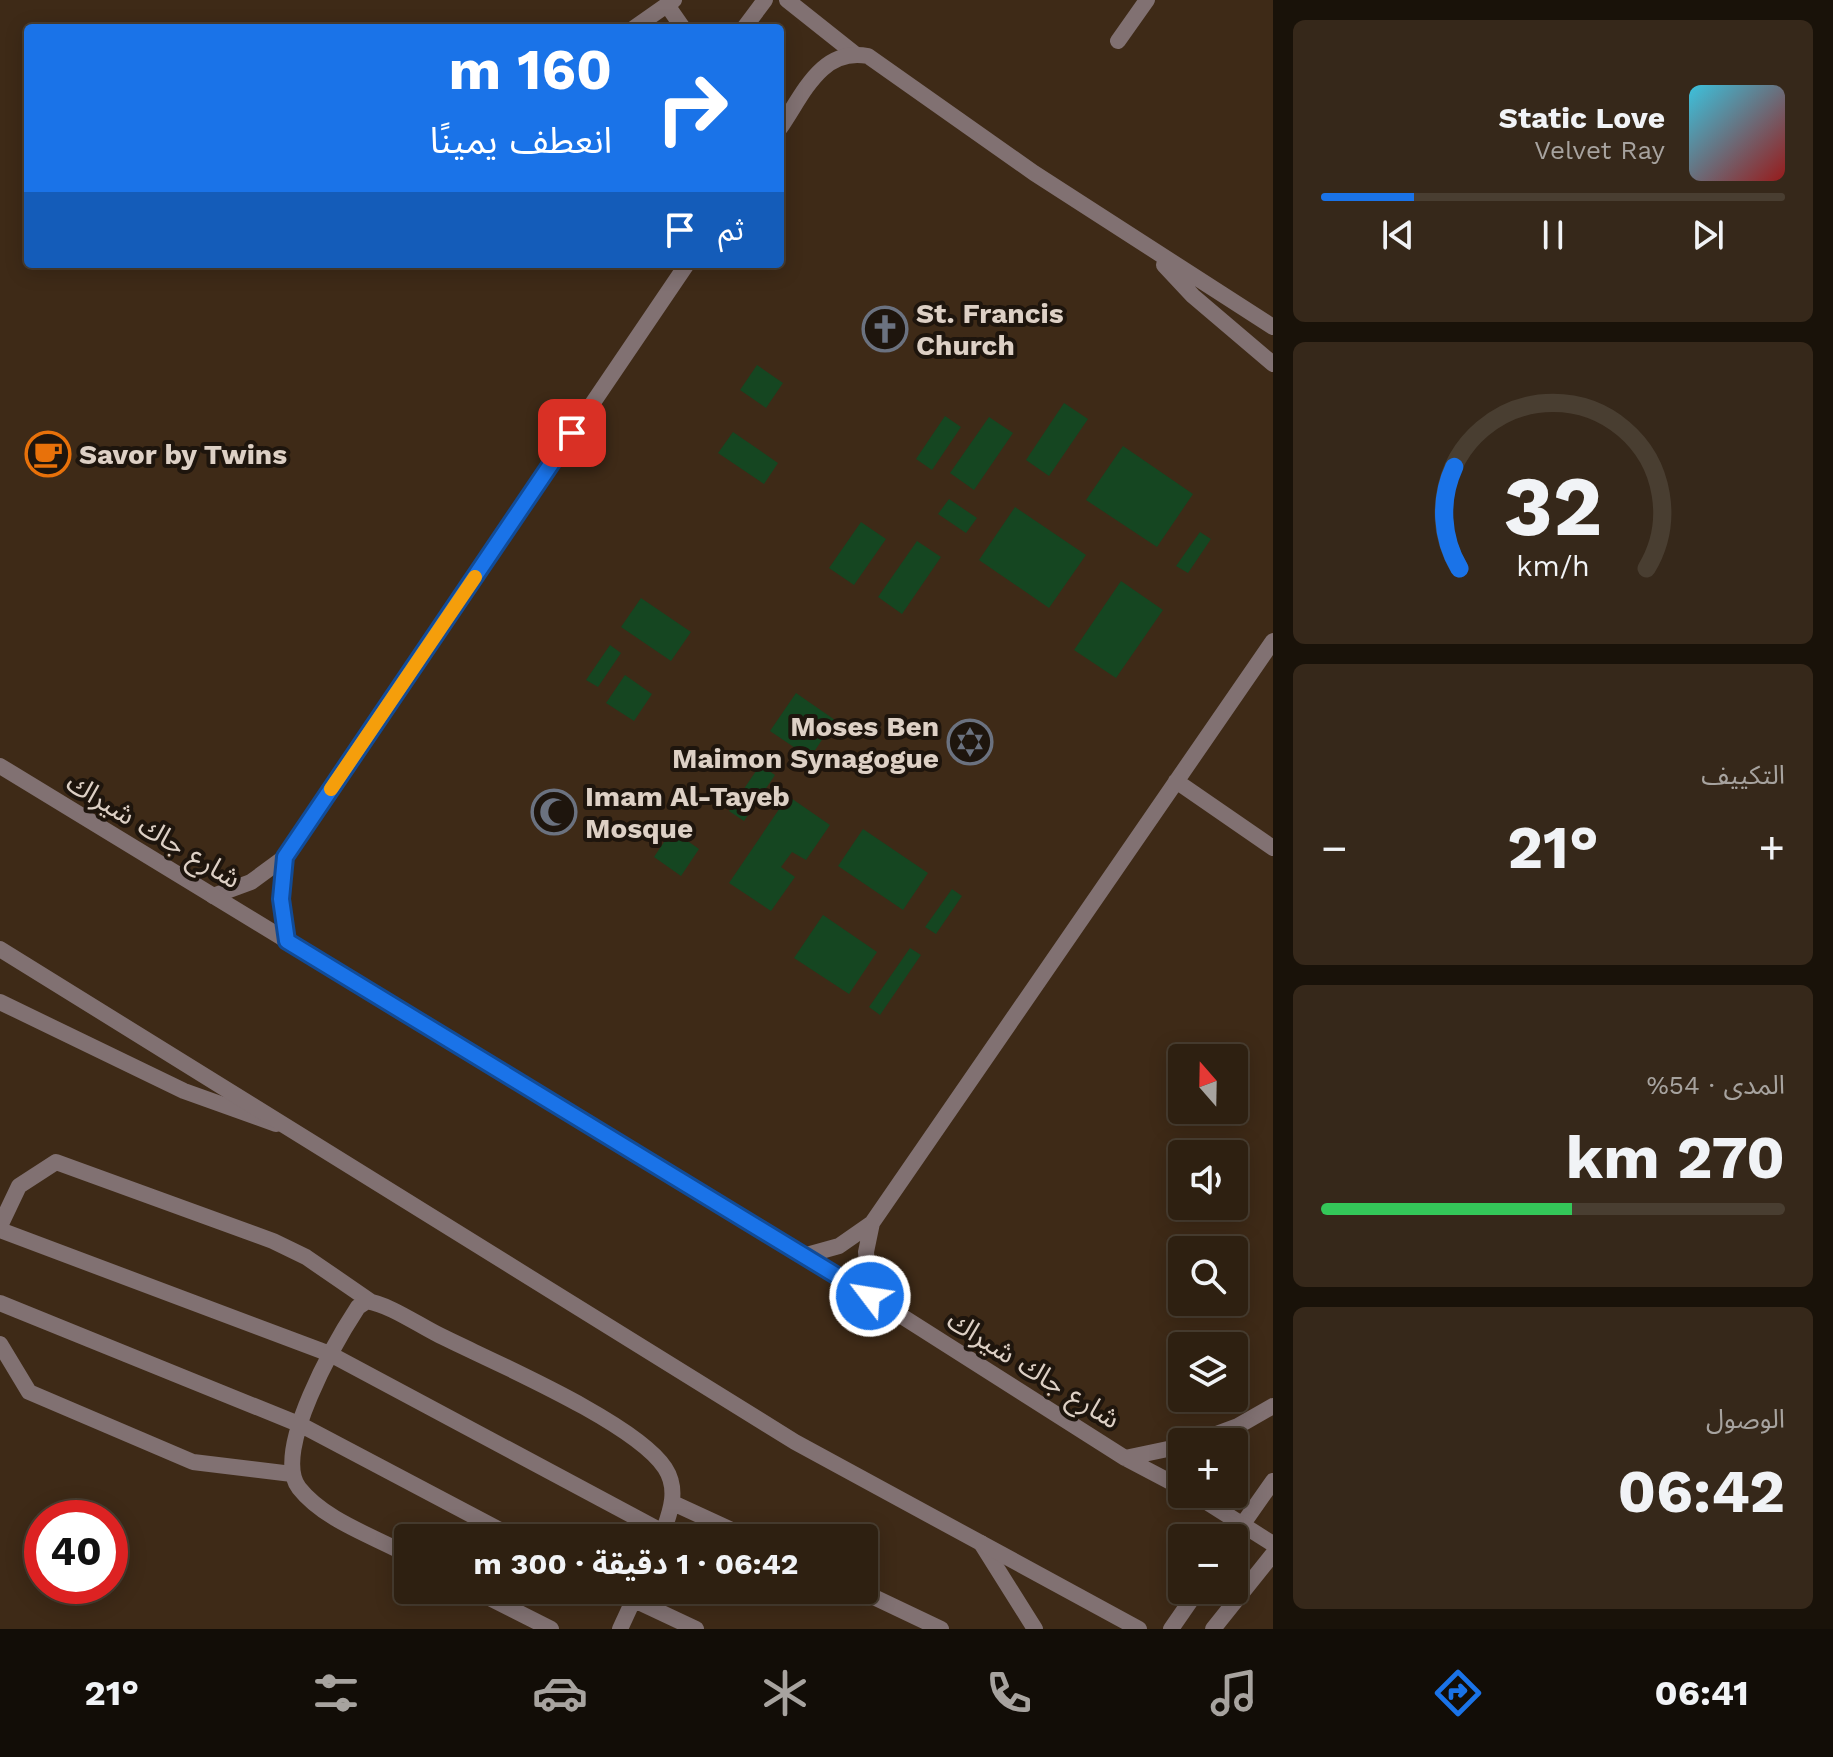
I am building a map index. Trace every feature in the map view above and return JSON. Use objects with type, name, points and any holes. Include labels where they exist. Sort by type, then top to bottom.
[{"type":"street","points":[[747,24],[765,0]]},
{"type":"street","points":[[787,0],[855,54],[879,62],[1034,173],[1273,327]]},
{"type":"street","points":[[1118,41],[1147,0]]},
{"type":"street","points":[[640,24],[670,2],[681,24]]},
{"type":"street","points":[[784,122],[820,69],[842,55],[855,54]]},
{"type":"street","points":[[1150,249],[1193,296],[1273,364]]},
{"type":"street","points":[[213,896],[251,882],[285,857],[684,268]]},
{"type":"street","points":[[803,1256],[820,1254],[839,1246],[872,1223],[1273,641]]},
{"type":"street","name":"شارع جاك شيراك","points":[[0,766],[870,1296],[1125,1458],[1168,1481]]},
{"type":"street","points":[[1176,781],[1273,848]]},
{"type":"street","points":[[285,857],[281,899],[287,941]]},
{"type":"street","points":[[0,949],[795,1442],[1139,1629]]},
{"type":"street","points":[[0,1002],[184,1091],[281,1126]]},
{"type":"street","points":[[642,1524],[330,1354],[0,1228],[19,1186],[56,1162],[273,1241],[306,1257],[370,1301],[580,1405],[639,1444],[664,1467],[673,1503],[666,1524]]},
{"type":"street","points":[[870,1296],[865,1267],[872,1223]]},
{"type":"street","points":[[370,1301],[358,1307],[330,1354],[301,1425],[292,1459],[292,1474],[300,1490],[320,1508],[394,1548]]},
{"type":"street","points":[[0,1303],[301,1425],[488,1524]]},
{"type":"street","points":[[0,1344],[29,1392],[193,1462],[292,1474]]},
{"type":"street","points":[[1233,1428],[1273,1406]]},
{"type":"street","points":[[1125,1458],[1168,1449]]},
{"type":"street","points":[[1243,1524],[1273,1481]]},
{"type":"street","points":[[673,1503],[719,1524]]},
{"type":"street","points":[[1211,1508],[1230,1524]]},
{"type":"street","points":[[1248,1535],[1273,1544]]},
{"type":"street","points":[[981,1543],[1035,1629]]},
{"type":"street","points":[[1213,1629],[1273,1554]]},
{"type":"street","points":[[878,1599],[941,1629]]},
{"type":"street","points":[[502,1604],[551,1629]]},
{"type":"street","points":[[620,1629],[632,1604]]},
{"type":"street","points":[[652,1604],[696,1629]]},
{"type":"street","points":[[1171,1629],[1188,1604]]},
{"type":"green space","points":[[757,365],[783,383],[766,408],[740,390]]},
{"type":"green space","points":[[1064,403],[1088,419],[1049,476],[1026,460]]},
{"type":"green space","points":[[945,416],[961,427],[932,470],[916,459]]},
{"type":"green space","points":[[989,417],[1013,433],[974,490],[950,473]]},
{"type":"green space","points":[[733,432],[778,463],[764,484],[718,453]]},
{"type":"green space","points":[[1123,446],[1193,494],[1157,547],[1086,500]]},
{"type":"green space","points":[[949,499],[977,518],[966,533],[938,514]]},
{"type":"green space","points":[[1015,507],[1086,555],[1049,608],[979,560]]},
{"type":"green space","points":[[861,522],[886,539],[854,585],[829,568]]},
{"type":"green space","points":[[1200,532],[1211,539],[1188,573],[1176,566]]},
{"type":"green space","points":[[917,541],[941,557],[902,614],[878,597]]},
{"type":"green space","points":[[1121,581],[1163,610],[1116,678],[1074,650]]},
{"type":"green space","points":[[641,598],[691,632],[671,661],[621,627]]},
{"type":"green space","points":[[610,645],[621,653],[598,687],[586,680]]},
{"type":"green space","points":[[625,675],[652,694],[634,721],[606,703]]},
{"type":"green space","points":[[796,693],[835,720],[810,758],[770,731]]},
{"type":"green space","points":[[760,765],[775,775],[744,821],[729,811]]},
{"type":"green space","points":[[788,796],[830,825],[806,860],[792,852],[781,867],[795,877],[771,911],[729,883]]},
{"type":"green space","points":[[863,829],[928,873],[903,910],[838,866]]},
{"type":"green space","points":[[672,830],[699,849],[681,876],[654,857]]},
{"type":"green space","points":[[952,889],[962,896],[936,934],[925,927]]},
{"type":"green space","points":[[823,915],[877,952],[849,994],[794,958]]},
{"type":"green space","points":[[910,948],[921,955],[880,1015],[869,1007]]},
{"type":"slow traffic","points":[[331,789],[475,577]]},
{"type":"place","name":"St. Francis Church","points":[[885,329]]},
{"type":"place","name":"Savor by Twins","points":[[48,454]]},
{"type":"place","name":"Moses Ben Maimon Synagogue","points":[[970,742]]},
{"type":"place","name":"Imam Al-Tayeb Mosque","points":[[554,812]]},
{"type":"route","points":[[572,433],[285,857],[281,899],[287,941],[870,1296]]}]
